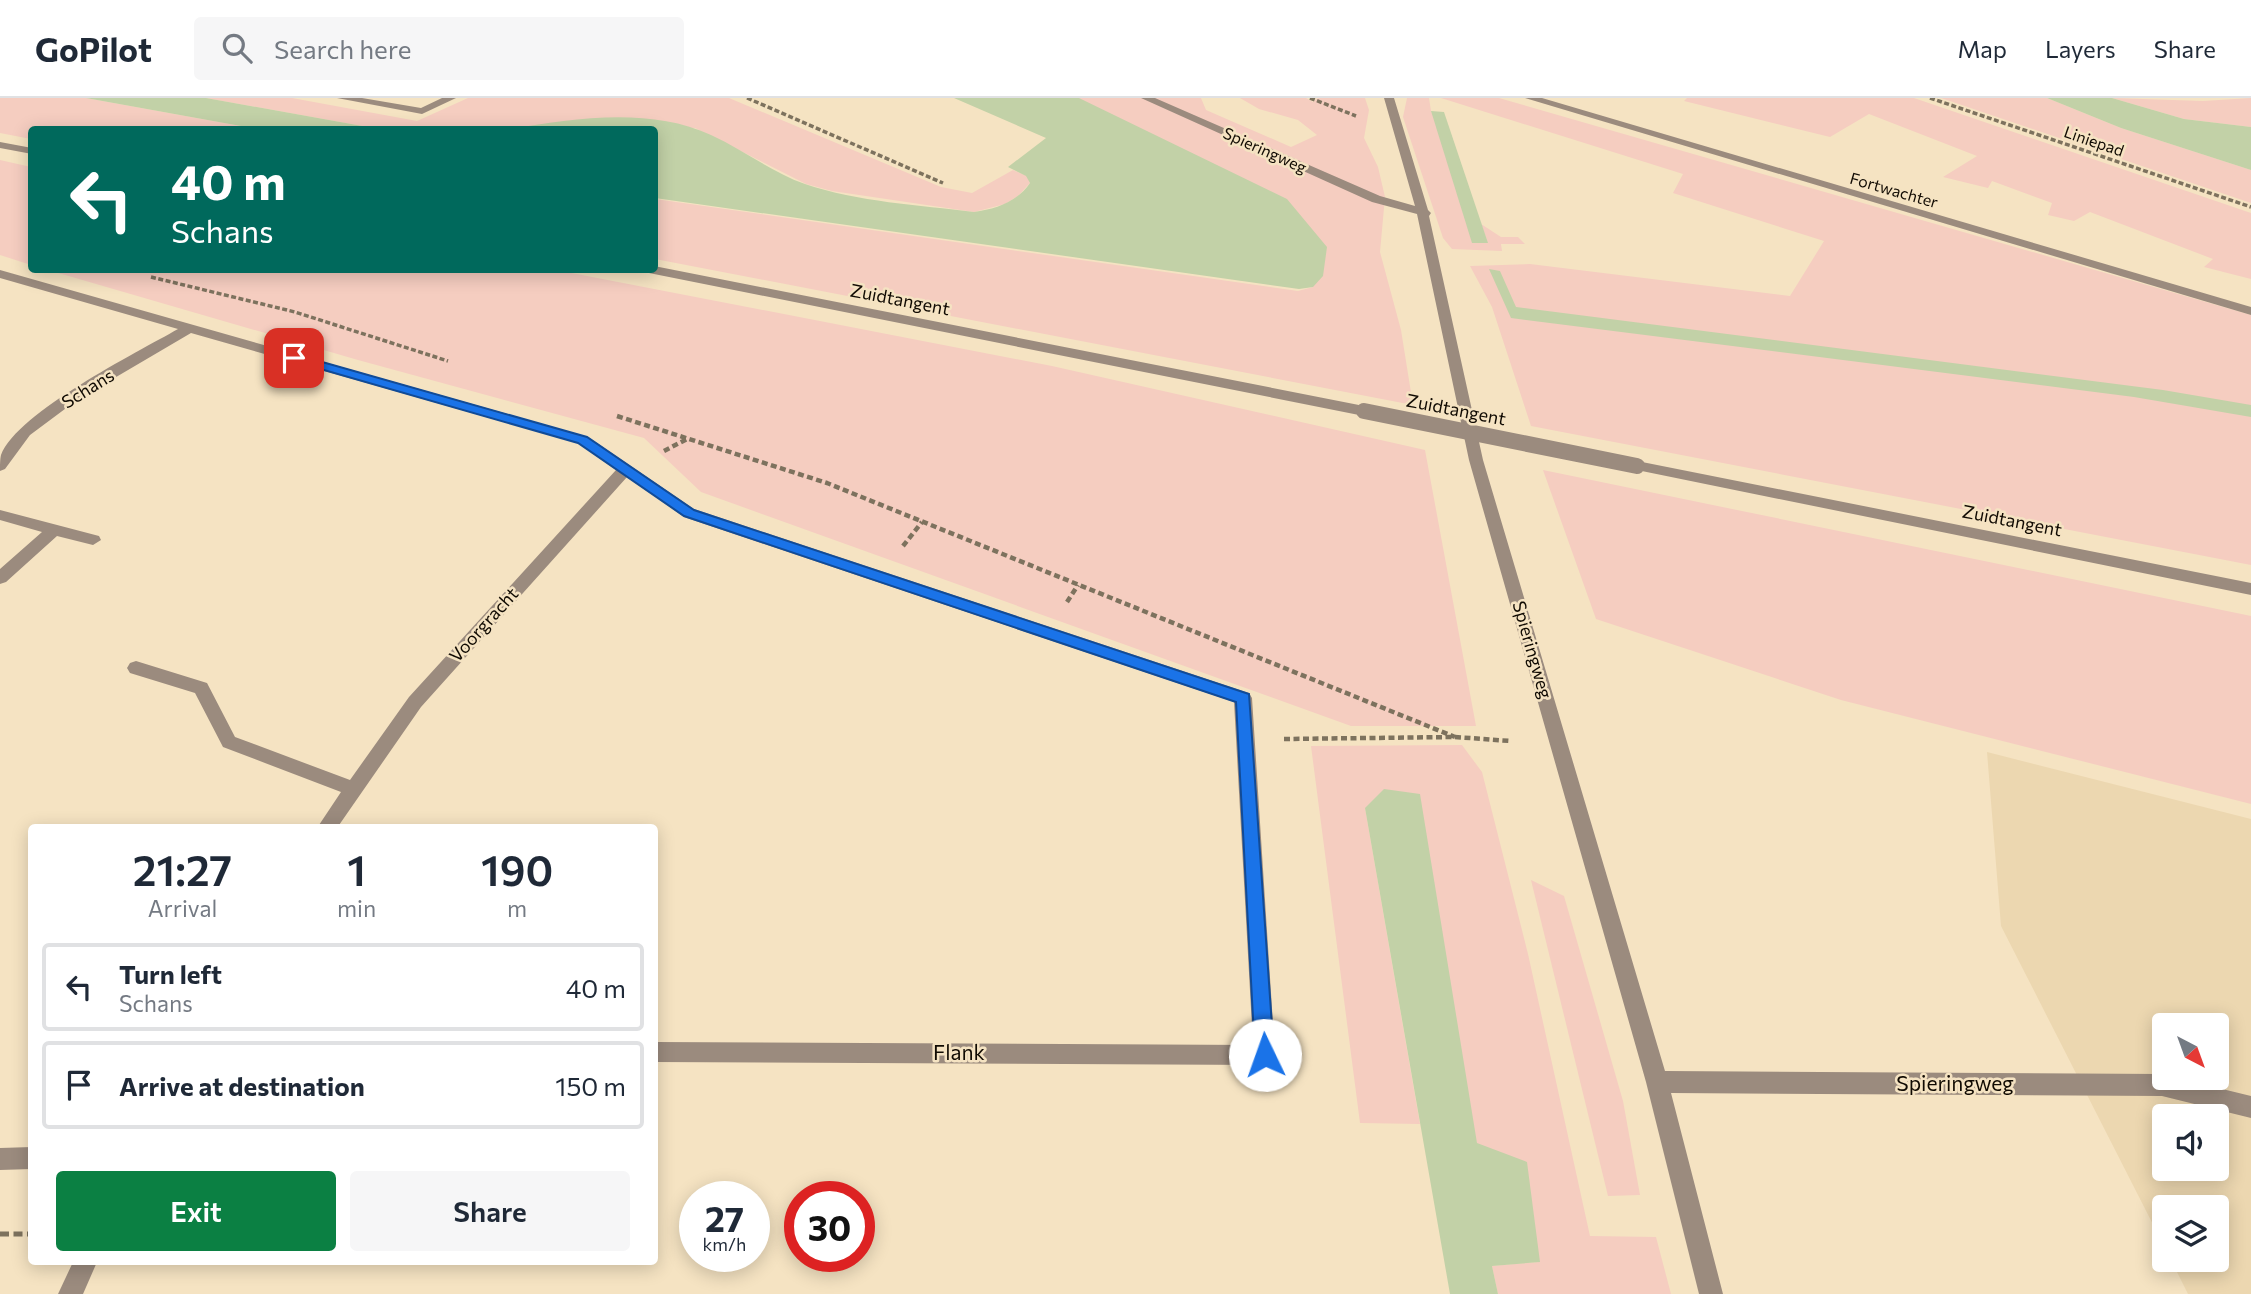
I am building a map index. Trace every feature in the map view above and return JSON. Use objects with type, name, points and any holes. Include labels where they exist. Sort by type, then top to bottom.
[{"type":"street","points":[[342,98],[422,111],[451,98]]},
{"type":"street","name":"Spieringweg","points":[[1146,98],[1376,199],[1425,213]]},
{"type":"street","name":"Spieringweg","points":[[1389,98],[1425,213],[1462,408],[1657,1082],[1710,1294]]},
{"type":"street","name":"Fortwachter","points":[[1530,98],[2251,311]]},
{"type":"street","points":[[0,145],[28,149]]},
{"type":"street","name":"Zuidtangent","points":[[658,271],[2251,589]]},
{"type":"street","points":[[0,274],[583,440],[689,513],[1243,698],[1245,739]]},
{"type":"street","name":"Schans","points":[[0,466],[25,432],[72,397],[189,328]]},
{"type":"street","name":"Voorgracht","points":[[329,824],[415,702],[625,470]]},
{"type":"street","points":[[0,515],[93,540]]},
{"type":"street","points":[[0,579],[54,530]]},
{"type":"street","points":[[136,668],[201,688],[229,742],[354,789]]},
{"type":"street","name":"Flank","points":[[658,1052],[1265,1055],[1245,739]]},
{"type":"street","name":"Spieringweg","points":[[1657,1082],[2162,1085],[2251,1107]]},
{"type":"street","points":[[0,1159],[28,1158]]},
{"type":"street","points":[[70,1294],[84,1265]]},
{"type":"path","points":[[747,98],[943,183]]},
{"type":"path","name":"Liniepad","points":[[1930,98],[2251,207]]},
{"type":"path","points":[[147,276],[295,312],[452,363]]},
{"type":"path","points":[[610,413],[827,483],[1455,737]]},
{"type":"path","points":[[1245,739],[1455,737],[1511,741]]},
{"type":"path","points":[[0,1234],[28,1234]]},
{"type":"shaded area","points":[[0,98],[86,98],[240,126],[28,126],[28,138],[0,133]]},
{"type":"shaded area","points":[[86,98],[206,98],[362,126],[240,126]]},
{"type":"shaded area","points":[[206,98],[292,98],[417,121],[468,98],[729,98],[941,187],[972,193],[1013,170],[1027,176],[1030,183],[1018,196],[1005,204],[974,212],[832,191],[806,184],[695,128],[362,126]]},
{"type":"shaded area","points":[[954,98],[1079,98],[1287,199],[1327,247],[1323,276],[1313,287],[1299,289],[658,198],[658,126],[529,126],[612,117],[663,121],[688,126],[711,135],[781,173],[825,190],[889,202],[974,212],[1005,203],[1025,190],[1030,183],[1026,176],[1008,167],[1046,138]]},
{"type":"shaded area","points":[[1075,98],[1201,98],[1206,110],[1291,147],[1317,135],[1298,120],[1259,109],[1240,98],[1306,98],[1313,102],[1318,98],[1365,98],[1369,110],[1364,138],[1378,167],[1385,197],[1380,252],[1401,330],[1413,405],[658,260],[658,199],[1298,291],[1313,287]]},
{"type":"shaded area","points":[[1407,98],[1429,98],[1431,111],[1488,243],[1481,224],[1501,237],[1518,237],[1525,244],[1501,244],[1502,251],[1452,249],[1443,238],[1403,117]]},
{"type":"shaded area","points":[[1441,98],[1499,98],[2251,315],[2251,565],[1531,426],[1492,307],[1470,266],[1530,264],[1790,296],[1824,241],[1673,193],[1683,174]]},
{"type":"shaded area","points":[[1687,98],[1914,98],[2251,213],[2251,279],[2204,267],[2213,259],[2090,212],[2074,221],[2048,215],[2052,203],[1992,181],[1988,188],[1943,177],[1977,156],[1869,114],[1830,137],[1684,101]]},
{"type":"shaded area","points":[[1941,98],[2047,98],[2121,128],[2251,170],[2251,203]]},
{"type":"shaded area","points":[[2047,98],[2112,98],[2184,119],[2251,127],[2251,170],[2121,128]]},
{"type":"shaded area","points":[[2112,98],[2203,101],[2251,98],[2251,127],[2184,119]]},
{"type":"shaded area","points":[[1431,111],[1444,112],[1488,243],[1472,243]]},
{"type":"shaded area","points":[[0,160],[28,166],[28,264],[0,255]]},
{"type":"shaded area","points":[[1489,269],[1500,271],[1516,307],[2163,390],[2251,405],[2251,417],[2134,397],[1511,318]]},
{"type":"shaded area","points":[[58,273],[572,273],[1052,366],[1425,450],[1476,726],[1351,726],[701,492],[644,438],[358,360]]},
{"type":"shaded area","points":[[1543,470],[2251,616],[2251,804],[1841,700],[1596,619]]},
{"type":"shaded area","points":[[1462,745],[1482,772],[1528,954],[1590,1236],[1656,1237],[1671,1294],[1498,1294],[1492,1266],[1539,1262],[1477,1143],[1365,808],[1420,1124],[1360,1123],[1311,746]]},
{"type":"shaded area","points":[[1987,752],[2251,819],[2251,1294],[2188,1294],[2177,1272],[2229,1272],[2229,1195],[2152,1195],[2152,1222],[2001,926]]},
{"type":"shaded area","points":[[1384,789],[1420,794],[1477,1143],[1527,1162],[1540,1262],[1492,1266],[1498,1294],[1450,1294],[1365,808]]},
{"type":"shaded area","points":[[1531,880],[1564,896],[1623,1101],[1640,1195],[1608,1196]]},
{"type":"route","points":[[294,358],[583,440],[689,513],[1243,698],[1265,1055]]}]
